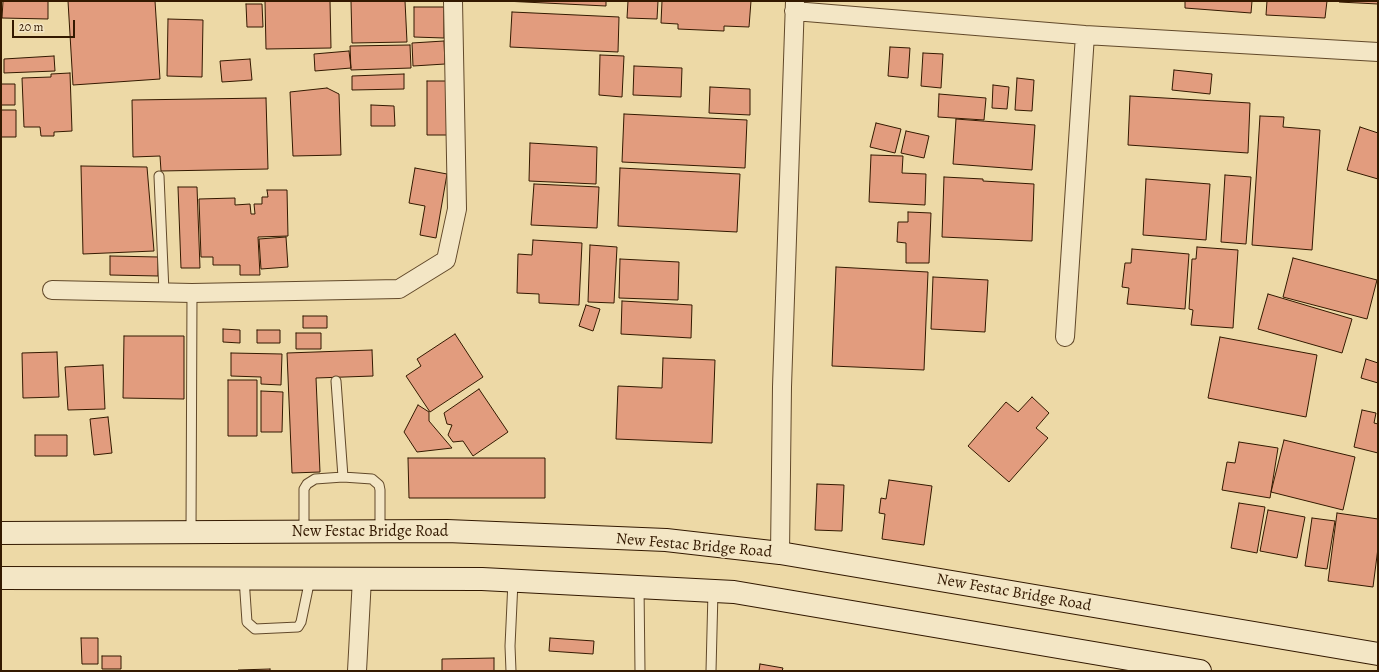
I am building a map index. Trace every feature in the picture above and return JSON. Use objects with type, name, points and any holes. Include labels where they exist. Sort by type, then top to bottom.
[{"type":"main road","name":"New Festac Bridge Road","points":[[1,533],[447,531],[666,540],[780,553],[1378,654]]},
{"type":"main road","points":[[1,578],[482,579],[734,592],[1129,665],[1200,671]]},
{"type":"street","points":[[52,290],[192,292],[399,289],[446,260],[457,209],[453,1]]},
{"type":"street","points":[[780,553],[782,380],[794,6],[1085,35],[1378,52]]},
{"type":"street","points":[[1065,337],[1085,35]]},
{"type":"street","points":[[357,671],[362,578]]},
{"type":"lane","points":[[159,176],[164,292]]},
{"type":"lane","points":[[191,532],[192,292]]},
{"type":"lane","points":[[336,381],[343,477]]},
{"type":"lane","points":[[304,532],[304,489],[307,484],[315,479],[343,477],[372,479],[379,485],[380,532]]},
{"type":"lane","points":[[244,578],[247,622],[255,629],[298,627],[301,622],[310,578]]},
{"type":"lane","points":[[511,671],[510,646],[513,581]]},
{"type":"lane","points":[[639,586],[640,671]]},
{"type":"lane","points":[[711,671],[713,591]]},
{"type":"building","points":[[3,1],[48,1],[48,19],[2,18]]},
{"type":"building","points":[[68,1],[155,1],[160,79],[73,85]]},
{"type":"building","points":[[265,1],[330,1],[331,48],[266,49]]},
{"type":"building","points":[[351,1],[405,1],[407,42],[352,43]]},
{"type":"building","points":[[504,1],[606,1],[606,6]]},
{"type":"building","points":[[628,1],[658,1],[657,19],[627,18]]},
{"type":"building","points":[[662,1],[751,1],[749,27],[724,26],[724,31],[678,29],[678,24],[661,23]]},
{"type":"building","points":[[1185,1],[1252,1],[1251,13],[1185,8]]},
{"type":"building","points":[[1267,1],[1327,1],[1325,18],[1266,15]]},
{"type":"building","points":[[1378,1],[1378,4],[1339,2]]},
{"type":"building","points":[[246,4],[262,4],[263,27],[247,27]]},
{"type":"building","points":[[414,7],[444,7],[444,38],[414,37]]},
{"type":"building","points":[[512,12],[619,17],[618,52],[510,47]]},
{"type":"building","points":[[168,19],[203,20],[202,77],[167,76]]},
{"type":"building","points":[[444,41],[445,64],[413,66],[412,43]]},
{"type":"building","points":[[410,45],[411,68],[351,70],[350,46]]},
{"type":"building","points":[[890,47],[910,48],[908,78],[888,76]]},
{"type":"building","points":[[349,51],[351,68],[315,71],[314,54]]},
{"type":"building","points":[[923,53],[943,54],[941,88],[921,86]]},
{"type":"building","points":[[600,55],[624,56],[622,97],[599,95]]},
{"type":"building","points":[[54,56],[55,71],[4,73],[4,59]]},
{"type":"building","points":[[250,59],[252,80],[222,82],[220,61]]},
{"type":"building","points":[[634,66],[682,68],[681,97],[633,95]]},
{"type":"building","points":[[1174,70],[1212,74],[1210,94],[1172,90]]},
{"type":"building","points":[[70,73],[72,131],[54,132],[54,136],[41,136],[40,127],[24,127],[22,78],[51,77],[51,74]]},
{"type":"building","points":[[404,74],[404,89],[352,90],[352,76]]},
{"type":"building","points":[[1017,78],[1034,80],[1032,111],[1015,110]]},
{"type":"building","points":[[427,81],[448,81],[448,135],[427,135]]},
{"type":"building","points":[[1,84],[15,84],[15,105],[1,105]]},
{"type":"building","points":[[993,85],[1009,87],[1007,109],[992,108]]},
{"type":"building","points":[[710,87],[750,89],[750,115],[709,113]]},
{"type":"building","points":[[327,88],[339,94],[341,155],[293,156],[290,92]]},
{"type":"building","points":[[939,94],[986,98],[984,120],[938,117]]},
{"type":"building","points":[[1130,96],[1250,103],[1248,153],[1128,145]]},
{"type":"building","points":[[266,98],[268,169],[161,171],[160,156],[133,157],[132,100]]},
{"type":"building","points":[[371,105],[394,106],[395,126],[371,126]]},
{"type":"building","points":[[1,110],[16,110],[16,137],[1,137]]},
{"type":"building","points":[[624,114],[747,120],[745,168],[622,162]]},
{"type":"building","points":[[1260,116],[1284,117],[1283,127],[1320,130],[1312,250],[1252,245]]},
{"type":"building","points":[[956,119],[1035,125],[1032,170],[953,164]]},
{"type":"building","points":[[876,123],[901,129],[895,153],[870,147]]},
{"type":"building","points":[[1360,127],[1378,133],[1378,179],[1347,170]]},
{"type":"building","points":[[906,131],[929,136],[924,158],[901,153]]},
{"type":"building","points":[[530,143],[597,147],[596,184],[529,181]]},
{"type":"building","points":[[871,155],[903,156],[902,173],[926,174],[925,205],[869,202]]},
{"type":"building","points":[[81,166],[147,167],[154,251],[83,254]]},
{"type":"building","points":[[415,168],[447,174],[436,238],[420,235],[425,206],[409,203]]},
{"type":"building","points":[[620,168],[740,174],[737,232],[618,226]]},
{"type":"building","points":[[1225,175],[1251,177],[1246,244],[1221,242]]},
{"type":"building","points":[[944,177],[1034,184],[1032,241],[942,237]]},
{"type":"building","points":[[1146,179],[1210,184],[1206,240],[1143,235]]},
{"type":"building","points":[[534,184],[599,187],[597,228],[531,225]]},
{"type":"building","points":[[178,187],[197,187],[200,268],[181,268]]},
{"type":"building","points":[[267,190],[287,190],[288,236],[258,237],[260,275],[240,275],[240,265],[213,265],[213,257],[201,257],[199,199],[235,198],[235,205],[250,204],[251,214],[255,214],[254,204],[262,204],[262,197],[268,197]]},
{"type":"building","points":[[908,212],[931,213],[929,263],[906,263],[906,243],[897,242],[898,222],[908,222]]},
{"type":"building","points":[[286,237],[288,267],[261,269],[259,239]]},
{"type":"building","points":[[533,240],[582,243],[579,305],[539,303],[539,294],[517,293],[518,254],[532,255]]},
{"type":"building","points":[[590,245],[617,247],[614,303],[588,302]]},
{"type":"building","points":[[1197,247],[1238,250],[1233,328],[1191,325],[1193,310],[1189,309],[1192,259],[1196,259]]},
{"type":"building","points":[[1132,249],[1189,254],[1185,309],[1127,304],[1129,288],[1122,287],[1125,263],[1131,263]]},
{"type":"building","points":[[110,256],[158,257],[158,276],[110,275]]},
{"type":"building","points":[[1293,258],[1377,280],[1367,319],[1283,297]]},
{"type":"building","points":[[620,259],[679,262],[678,300],[619,298]]},
{"type":"building","points":[[836,267],[928,272],[924,370],[832,366]]},
{"type":"building","points":[[933,277],[988,280],[985,332],[931,329]]},
{"type":"building","points":[[1268,294],[1352,319],[1342,353],[1258,329]]},
{"type":"building","points":[[622,301],[692,305],[691,338],[621,334]]},
{"type":"building","points":[[586,305],[600,309],[593,331],[579,326]]},
{"type":"building","points":[[303,316],[327,316],[327,328],[303,328]]},
{"type":"building","points":[[223,329],[240,330],[240,343],[223,342]]},
{"type":"building","points":[[257,330],[280,330],[280,343],[257,343]]},
{"type":"building","points":[[296,333],[321,333],[321,349],[296,349]]},
{"type":"building","points":[[455,334],[483,377],[430,412],[406,376],[421,366],[417,359]]},
{"type":"building","points":[[124,336],[184,336],[184,399],[123,398]]},
{"type":"building","points":[[1220,337],[1317,355],[1306,417],[1208,398]]},
{"type":"building","points":[[372,350],[373,376],[316,378],[320,472],[292,473],[287,353]]},
{"type":"building","points":[[57,352],[59,397],[23,398],[22,353]]},
{"type":"building","points":[[231,353],[282,354],[281,385],[261,384],[261,377],[231,376]]},
{"type":"building","points":[[663,358],[715,360],[712,443],[616,439],[618,386],[662,388]]},
{"type":"building","points":[[1366,359],[1378,363],[1378,383],[1361,378]]},
{"type":"building","points":[[103,365],[105,409],[68,410],[65,367]]},
{"type":"building","points":[[228,380],[257,380],[257,436],[228,436]]},
{"type":"building","points":[[479,389],[508,432],[473,456],[463,441],[453,442],[448,435],[452,425],[447,424],[444,413]]},
{"type":"building","points":[[261,391],[283,392],[282,432],[261,432]]},
{"type":"building","points":[[1032,397],[1049,413],[1036,428],[1048,438],[1009,482],[968,446],[1006,402],[1018,412]]},
{"type":"building","points":[[418,405],[429,412],[429,421],[452,448],[417,452],[404,432]]},
{"type":"building","points":[[1362,410],[1376,413],[1374,423],[1378,424],[1378,453],[1354,447]]},
{"type":"building","points":[[108,417],[112,453],[94,455],[90,419]]},
{"type":"building","points":[[35,435],[67,435],[67,456],[35,456]]},
{"type":"building","points":[[1284,440],[1355,457],[1343,510],[1271,492]]},
{"type":"building","points":[[1239,442],[1278,448],[1270,498],[1222,490],[1227,462],[1235,463]]},
{"type":"building","points":[[408,458],[545,458],[545,498],[409,498]]},
{"type":"building","points":[[889,480],[932,486],[924,545],[882,539],[885,514],[879,513],[881,498],[886,499]]},
{"type":"building","points":[[817,484],[844,485],[842,531],[815,530]]},
{"type":"building","points":[[1239,503],[1265,507],[1257,553],[1231,548]]},
{"type":"building","points":[[1268,510],[1305,517],[1297,558],[1260,551]]},
{"type":"building","points":[[1337,513],[1378,519],[1378,548],[1373,587],[1328,581]]},
{"type":"building","points":[[1312,518],[1335,521],[1327,569],[1305,566]]},
{"type":"building","points":[[81,638],[98,638],[98,664],[82,664]]},
{"type":"building","points":[[550,638],[594,641],[593,654],[549,651]]},
{"type":"building","points":[[102,656],[121,656],[121,669],[102,669]]},
{"type":"building","points":[[494,658],[494,671],[442,671],[442,659]]},
{"type":"building","points":[[760,664],[783,668],[782,671],[759,671]]},
{"type":"building","points":[[270,669],[270,671],[238,671],[238,670]]}]
